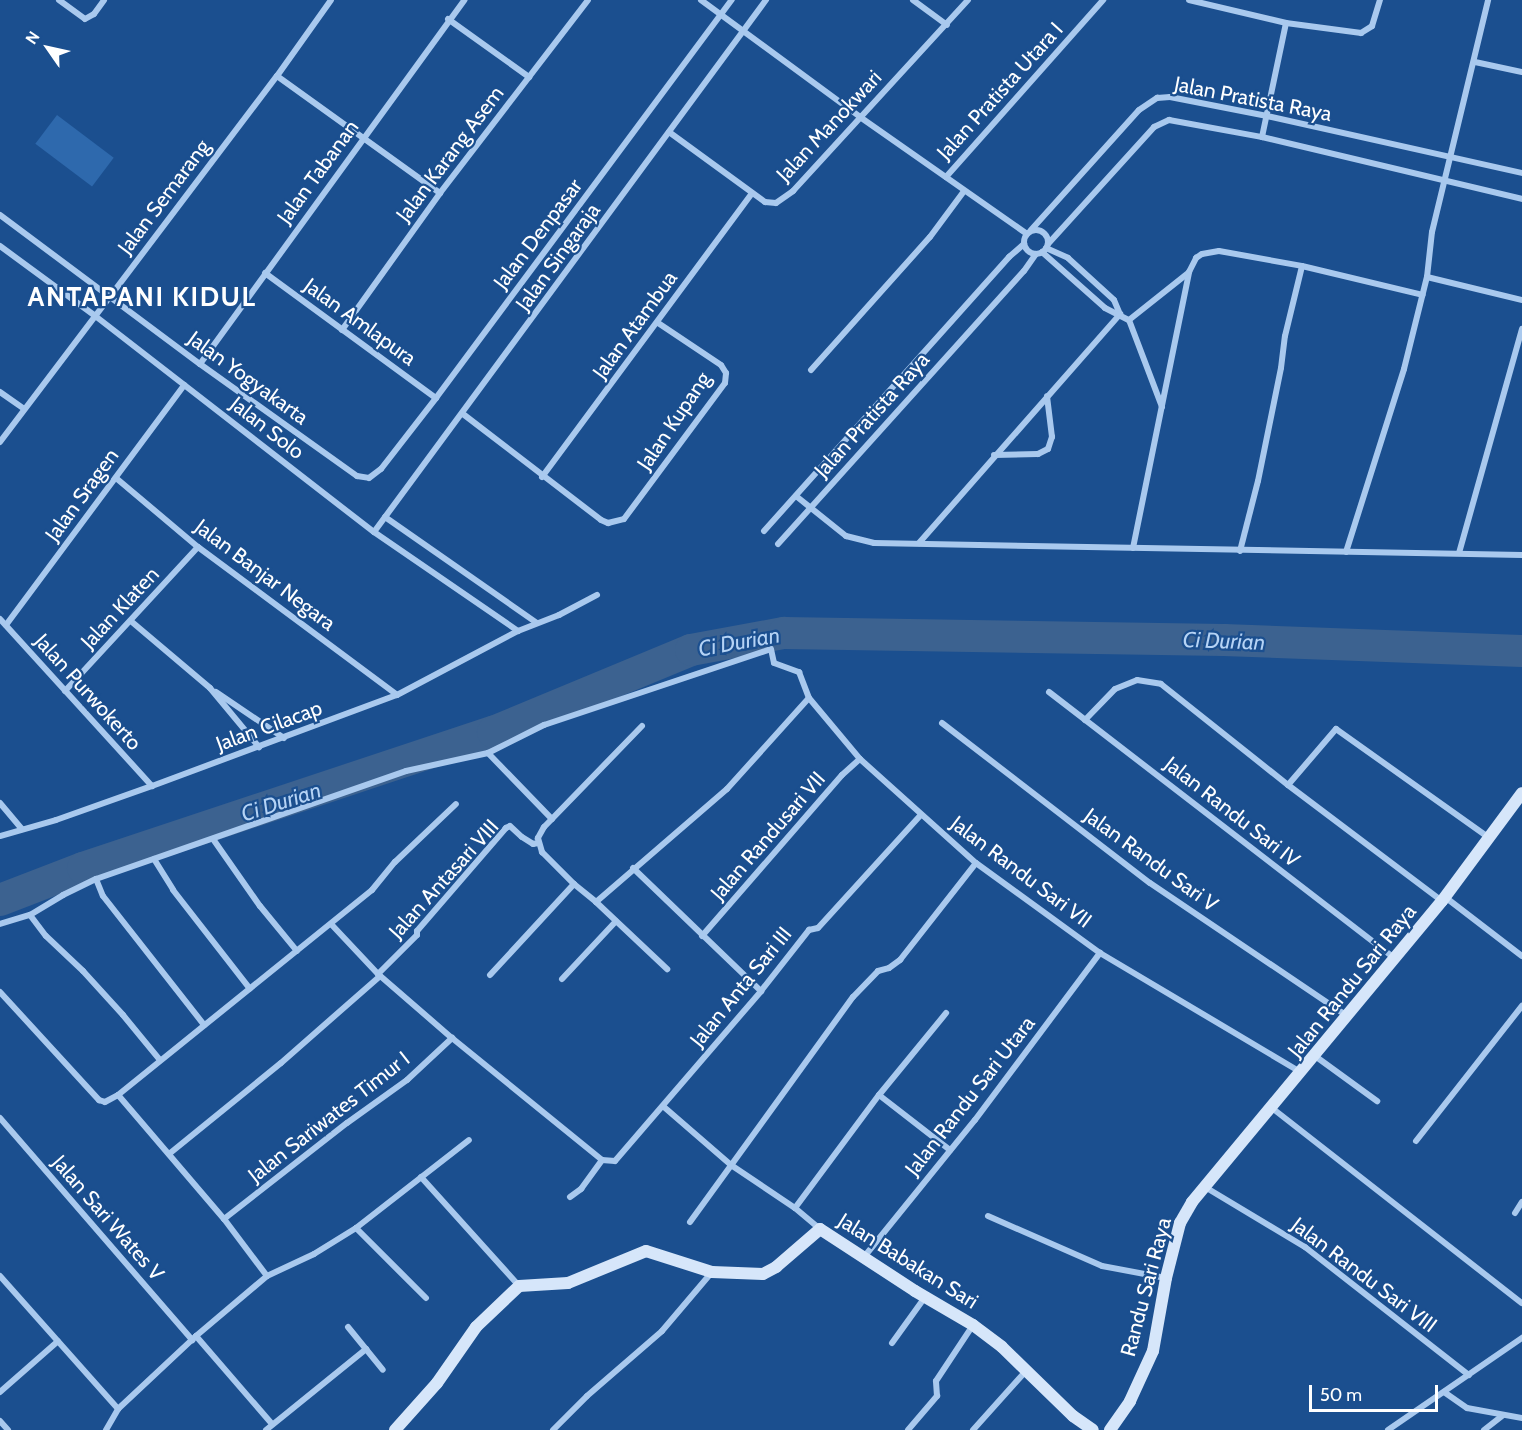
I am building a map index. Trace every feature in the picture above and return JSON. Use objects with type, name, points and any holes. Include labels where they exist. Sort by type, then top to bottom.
[{"type":"street","points":[[59,0],[86,19],[94,14],[104,0]]},
{"type":"street","name":"Jalan Semarang","points":[[0,442],[277,76],[331,0]]},
{"type":"street","name":"Jalan Tabanan","points":[[200,364],[464,0]]},
{"type":"street","name":"Jalan Karang Asem","points":[[342,330],[440,194],[588,0]]},
{"type":"street","points":[[701,0],[964,191],[1029,232],[1045,234],[1043,249]]},
{"type":"street","name":"Jalan Denpasar","points":[[363,479],[381,469],[436,398],[723,16],[732,0]]},
{"type":"street","name":"Jalan Singaraja","points":[[374,532],[669,132],[741,29],[766,0]]},
{"type":"street","points":[[913,0],[947,25]]},
{"type":"street","name":"Jalan Manokwari","points":[[669,132],[765,202],[777,203],[786,198],[968,0]]},
{"type":"street","name":"Jalan Pratista Utara I","points":[[946,177],[1103,0]]},
{"type":"street","points":[[1189,0],[1286,23],[1361,33],[1372,26],[1380,0]]},
{"type":"street","points":[[1346,552],[1404,369],[1427,277],[1432,232],[1475,62],[1488,0]]},
{"type":"street","points":[[448,20],[529,77]]},
{"type":"street","points":[[1262,137],[1286,23]]},
{"type":"street","points":[[1475,62],[1522,72]]},
{"type":"street","points":[[277,76],[440,194]]},
{"type":"street","name":"Jalan Pratista Raya","points":[[1029,232],[1148,103],[1170,97],[1267,116],[1522,173]]},
{"type":"street","name":"Jalan Pratista Raya","points":[[778,544],[1159,123],[1169,120],[1188,122],[1262,137],[1522,199]]},
{"type":"street","points":[[811,370],[930,237],[964,191]]},
{"type":"street","name":"Jalan Atambua","points":[[542,477],[752,193]]},
{"type":"street","name":"Jalan Yogyakarta","points":[[0,215],[200,364],[363,479]]},
{"type":"street","points":[[1029,232],[1024,244],[1031,253],[1043,249],[1068,258],[1114,300],[1120,314]]},
{"type":"street","name":"Jalan Pratista Raya","points":[[764,531],[1009,257],[1024,244]]},
{"type":"street","name":"Jalan Solo","points":[[0,246],[96,313],[184,385],[374,532],[518,631]]},
{"type":"street","points":[[1043,249],[1105,308],[1130,320],[1162,408]]},
{"type":"street","points":[[1133,548],[1189,272],[1192,263],[1202,254],[1219,250],[1302,266],[1423,295]]},
{"type":"street","points":[[1240,551],[1260,471],[1285,336],[1302,266]]},
{"type":"street","points":[[1130,320],[1189,272]]},
{"type":"street","name":"Jalan Amlapura","points":[[264,273],[436,398]]},
{"type":"street","points":[[1427,277],[1522,300]]},
{"type":"street","points":[[919,543],[1120,314]]},
{"type":"street","name":"Jalan Kupang","points":[[542,477],[601,520],[616,522],[630,514],[725,383],[726,373],[721,365],[658,322]]},
{"type":"street","points":[[1459,553],[1522,329]]},
{"type":"street","name":"Jalan Sragen","points":[[6,626],[184,385]]},
{"type":"street","points":[[0,392],[24,409]]},
{"type":"street","points":[[994,455],[1038,454],[1048,449],[1052,437],[1047,396]]},
{"type":"street","points":[[463,414],[542,477]]},
{"type":"street","name":"Jalan Banjar Negara","points":[[116,478],[198,547],[397,695]]},
{"type":"street","points":[[796,495],[846,536],[858,541],[1240,551],[1522,555]]},
{"type":"street","points":[[386,517],[537,623]]},
{"type":"street","name":"Jalan Klaten","points":[[65,691],[132,622],[198,547]]},
{"type":"street","name":"Jalan Cilacap","points":[[0,836],[152,786],[397,695],[518,631],[559,615],[597,595]]},
{"type":"street","name":"Jalan Purwokerto","points":[[0,619],[152,786]]},
{"type":"street","points":[[132,622],[210,688],[284,738]]},
{"type":"street","name":"Jalan Randu Sari VII","points":[[488,753],[544,725],[771,649],[774,663],[799,672],[809,698],[860,759],[976,863],[1100,953],[1302,1073]]},
{"type":"street","points":[[1085,720],[1115,689],[1137,680],[1161,684],[1288,785],[1522,956]]},
{"type":"street","points":[[210,688],[259,747]]},
{"type":"street","name":"Jalan Randu Sari IV","points":[[1049,692],[1394,958]]},
{"type":"street","points":[[597,902],[633,868],[727,789],[809,698]]},
{"type":"street","name":"Jalan Randu Sari V","points":[[942,723],[1150,883],[1346,1015]]},
{"type":"street","points":[[642,726],[552,819],[540,834],[538,843],[542,852],[574,884],[597,902],[667,969]]},
{"type":"street","points":[[1288,785],[1335,729],[1488,837]]},
{"type":"street","points":[[0,924],[30,915],[96,879],[406,771],[488,753],[552,819]]},
{"type":"street","name":"Jalan Randusari VII","points":[[702,936],[842,775],[860,759]]},
{"type":"street","name":"Jalan Randu Sari Raya","points":[[1205,1187],[1302,1073],[1346,1015],[1443,899],[1522,793]]},
{"type":"street","points":[[0,803],[22,829]]},
{"type":"street","points":[[0,992],[99,1100],[105,1102],[118,1095],[372,890],[395,862],[456,804]]},
{"type":"street","name":"Jalan Anta Sari III","points":[[602,1160],[615,1161],[664,1107],[760,992],[808,930],[818,928],[921,815]]},
{"type":"street","name":"Jalan Antasari VIII","points":[[379,975],[417,935],[417,931],[506,828],[510,826],[527,840],[538,843]]},
{"type":"street","points":[[213,839],[261,906],[297,951]]},
{"type":"street","points":[[154,859],[173,890],[250,989]]},
{"type":"street","points":[[690,1222],[853,997],[878,971],[889,968],[900,960],[976,863]]},
{"type":"street","points":[[633,868],[760,992]]},
{"type":"street","points":[[96,879],[103,896],[204,1025]]},
{"type":"street","points":[[490,975],[574,884]]},
{"type":"street","points":[[30,915],[46,936],[83,971],[160,1060]]},
{"type":"street","points":[[562,979],[616,921]]},
{"type":"street","points":[[331,924],[379,975],[452,1038],[602,1160],[580,1189],[570,1197]]},
{"type":"street","name":"Jalan Randu Sari Utara","points":[[864,1257],[950,1150],[1100,953]]},
{"type":"street","points":[[169,1154],[338,1013],[379,975]]},
{"type":"street","points":[[1416,1141],[1522,1006]]},
{"type":"street","points":[[795,1208],[879,1095],[946,1013]]},
{"type":"street","name":"Jalan Sariwates Timur I","points":[[224,1219],[347,1123],[407,1080],[452,1038]]},
{"type":"street","points":[[1315,1056],[1377,1101]]},
{"type":"street","points":[[118,1095],[224,1219],[267,1276]]},
{"type":"street","points":[[879,1095],[950,1150]]},
{"type":"street","points":[[664,1107],[731,1165],[795,1208],[820,1229]]},
{"type":"street","points":[[1272,1108],[1522,1303]]},
{"type":"street","name":"Jalan Sari Wates V","points":[[0,1118],[272,1424]]},
{"type":"street","points":[[106,1430],[118,1409],[194,1338],[267,1276],[314,1254],[356,1228],[469,1140]]},
{"type":"street","points":[[395,1430],[437,1383],[476,1327],[519,1286],[421,1177]]},
{"type":"street","name":"Randu Sari Raya","points":[[1110,1430],[1130,1401],[1153,1351],[1166,1278],[1180,1223],[1192,1202],[1205,1187]]},
{"type":"street","name":"Jalan Randu Sari VIII","points":[[1205,1187],[1305,1247],[1469,1375]]},
{"type":"street","points":[[1515,1213],[1522,1202]]},
{"type":"street","points":[[988,1216],[1102,1266],[1166,1278]]},
{"type":"street","points":[[356,1228],[426,1298]]},
{"type":"street","name":"Jalan Babakan Sari","points":[[519,1286],[568,1283],[646,1251],[712,1272],[763,1274],[776,1267],[820,1229],[925,1297],[974,1325],[1002,1347],[1073,1416],[1093,1430]]},
{"type":"street","points":[[553,1430],[586,1396],[662,1332],[712,1272]]},
{"type":"street","points":[[0,1276],[118,1409]]},
{"type":"street","points":[[892,1343],[925,1297]]},
{"type":"street","points":[[908,1430],[937,1396],[936,1381],[974,1325]]},
{"type":"street","points":[[348,1327],[383,1370]]},
{"type":"street","points":[[1388,1430],[1522,1338]]},
{"type":"street","points":[[0,1392],[58,1341]]},
{"type":"street","points":[[267,1430],[366,1349]]},
{"type":"street","points":[[973,1430],[1026,1371]]},
{"type":"street","points":[[1444,1392],[1467,1408],[1522,1418]]},
{"type":"street","points":[[1484,1430],[1502,1416]]},
{"type":"street","points":[[0,1421],[8,1430]]},
{"type":"shaded area","points":[[57,115],[114,158],[92,186],[35,144]]},
{"type":"waterway","name":"Ci Durian","points":[[0,900],[83,868],[493,732],[691,650],[784,633],[1224,640],[1522,651]]},
{"type":"district","name":"ANTAPANI KIDUL","points":[[142,297]]}]
